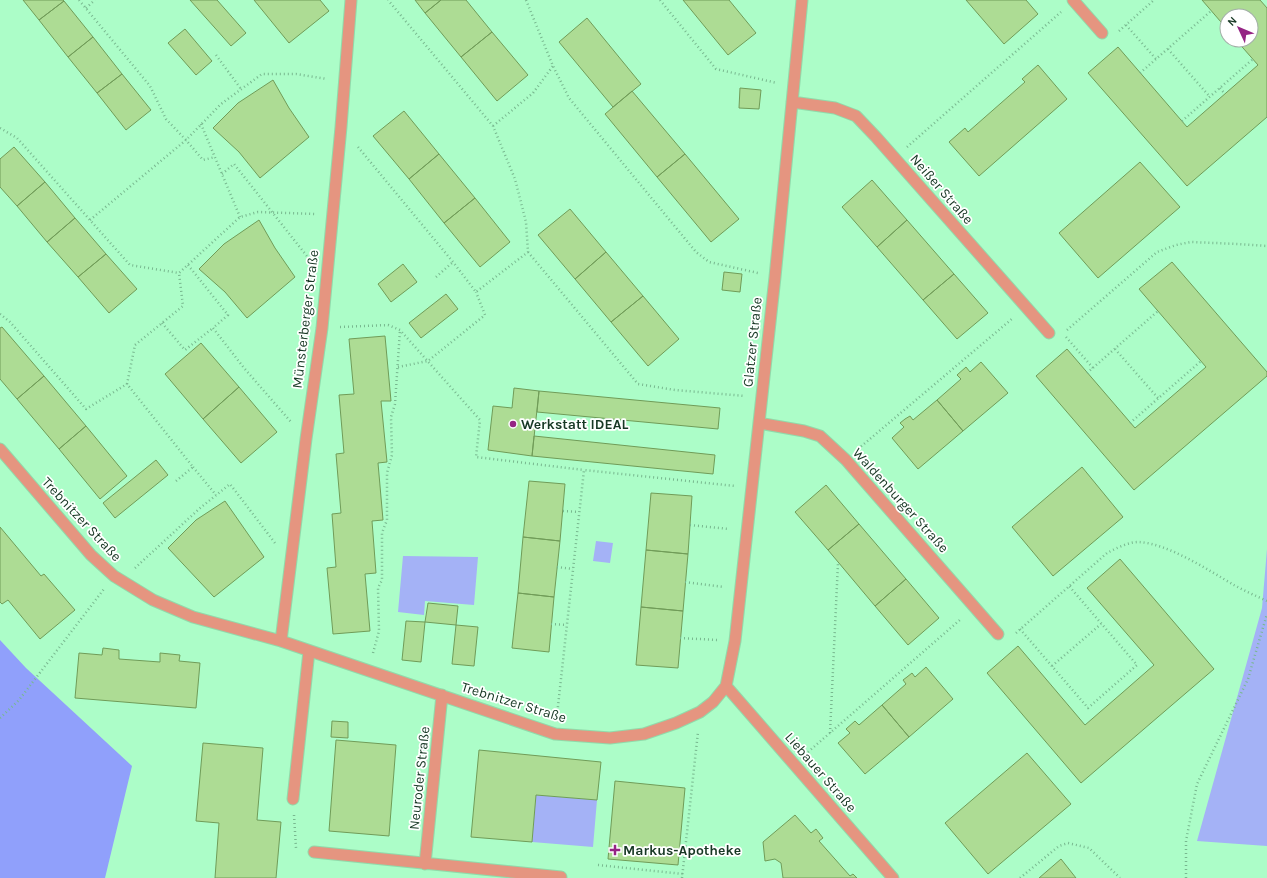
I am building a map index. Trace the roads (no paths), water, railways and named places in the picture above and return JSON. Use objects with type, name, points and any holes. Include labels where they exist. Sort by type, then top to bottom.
[{"type":"street","name":"Münsterberger Straße","points":[[281,641],[306,439],[322,328],[341,127],[351,0]]},
{"type":"street","name":"Glatzer Straße","points":[[726,686],[735,641],[759,423],[802,0]]},
{"type":"street","points":[[1074,0],[1102,33]]},
{"type":"street","name":"Neißer Straße","points":[[792,102],[835,108],[856,116],[895,158],[1049,333]]},
{"type":"street","name":"Waldenburger Straße","points":[[759,423],[804,431],[820,436],[846,460],[998,634]]},
{"type":"street","name":"Trebnitzer Straße","points":[[0,449],[91,555],[118,578],[152,600],[193,617],[309,650],[555,734],[610,738],[644,734],[676,723],[700,712],[713,702],[726,686]]},
{"type":"street","points":[[293,799],[309,650]]},
{"type":"street","name":"Liebauer Straße","points":[[726,686],[892,878]]},
{"type":"street","name":"Neuroder Straße","points":[[425,864],[442,695]]},
{"type":"street","points":[[314,852],[562,877]]},
{"type":"place","name":"Werkstatt IDEAL","points":[[513,424]]},
{"type":"place","name":"Markus-Apotheke","points":[[615,850]]}]
